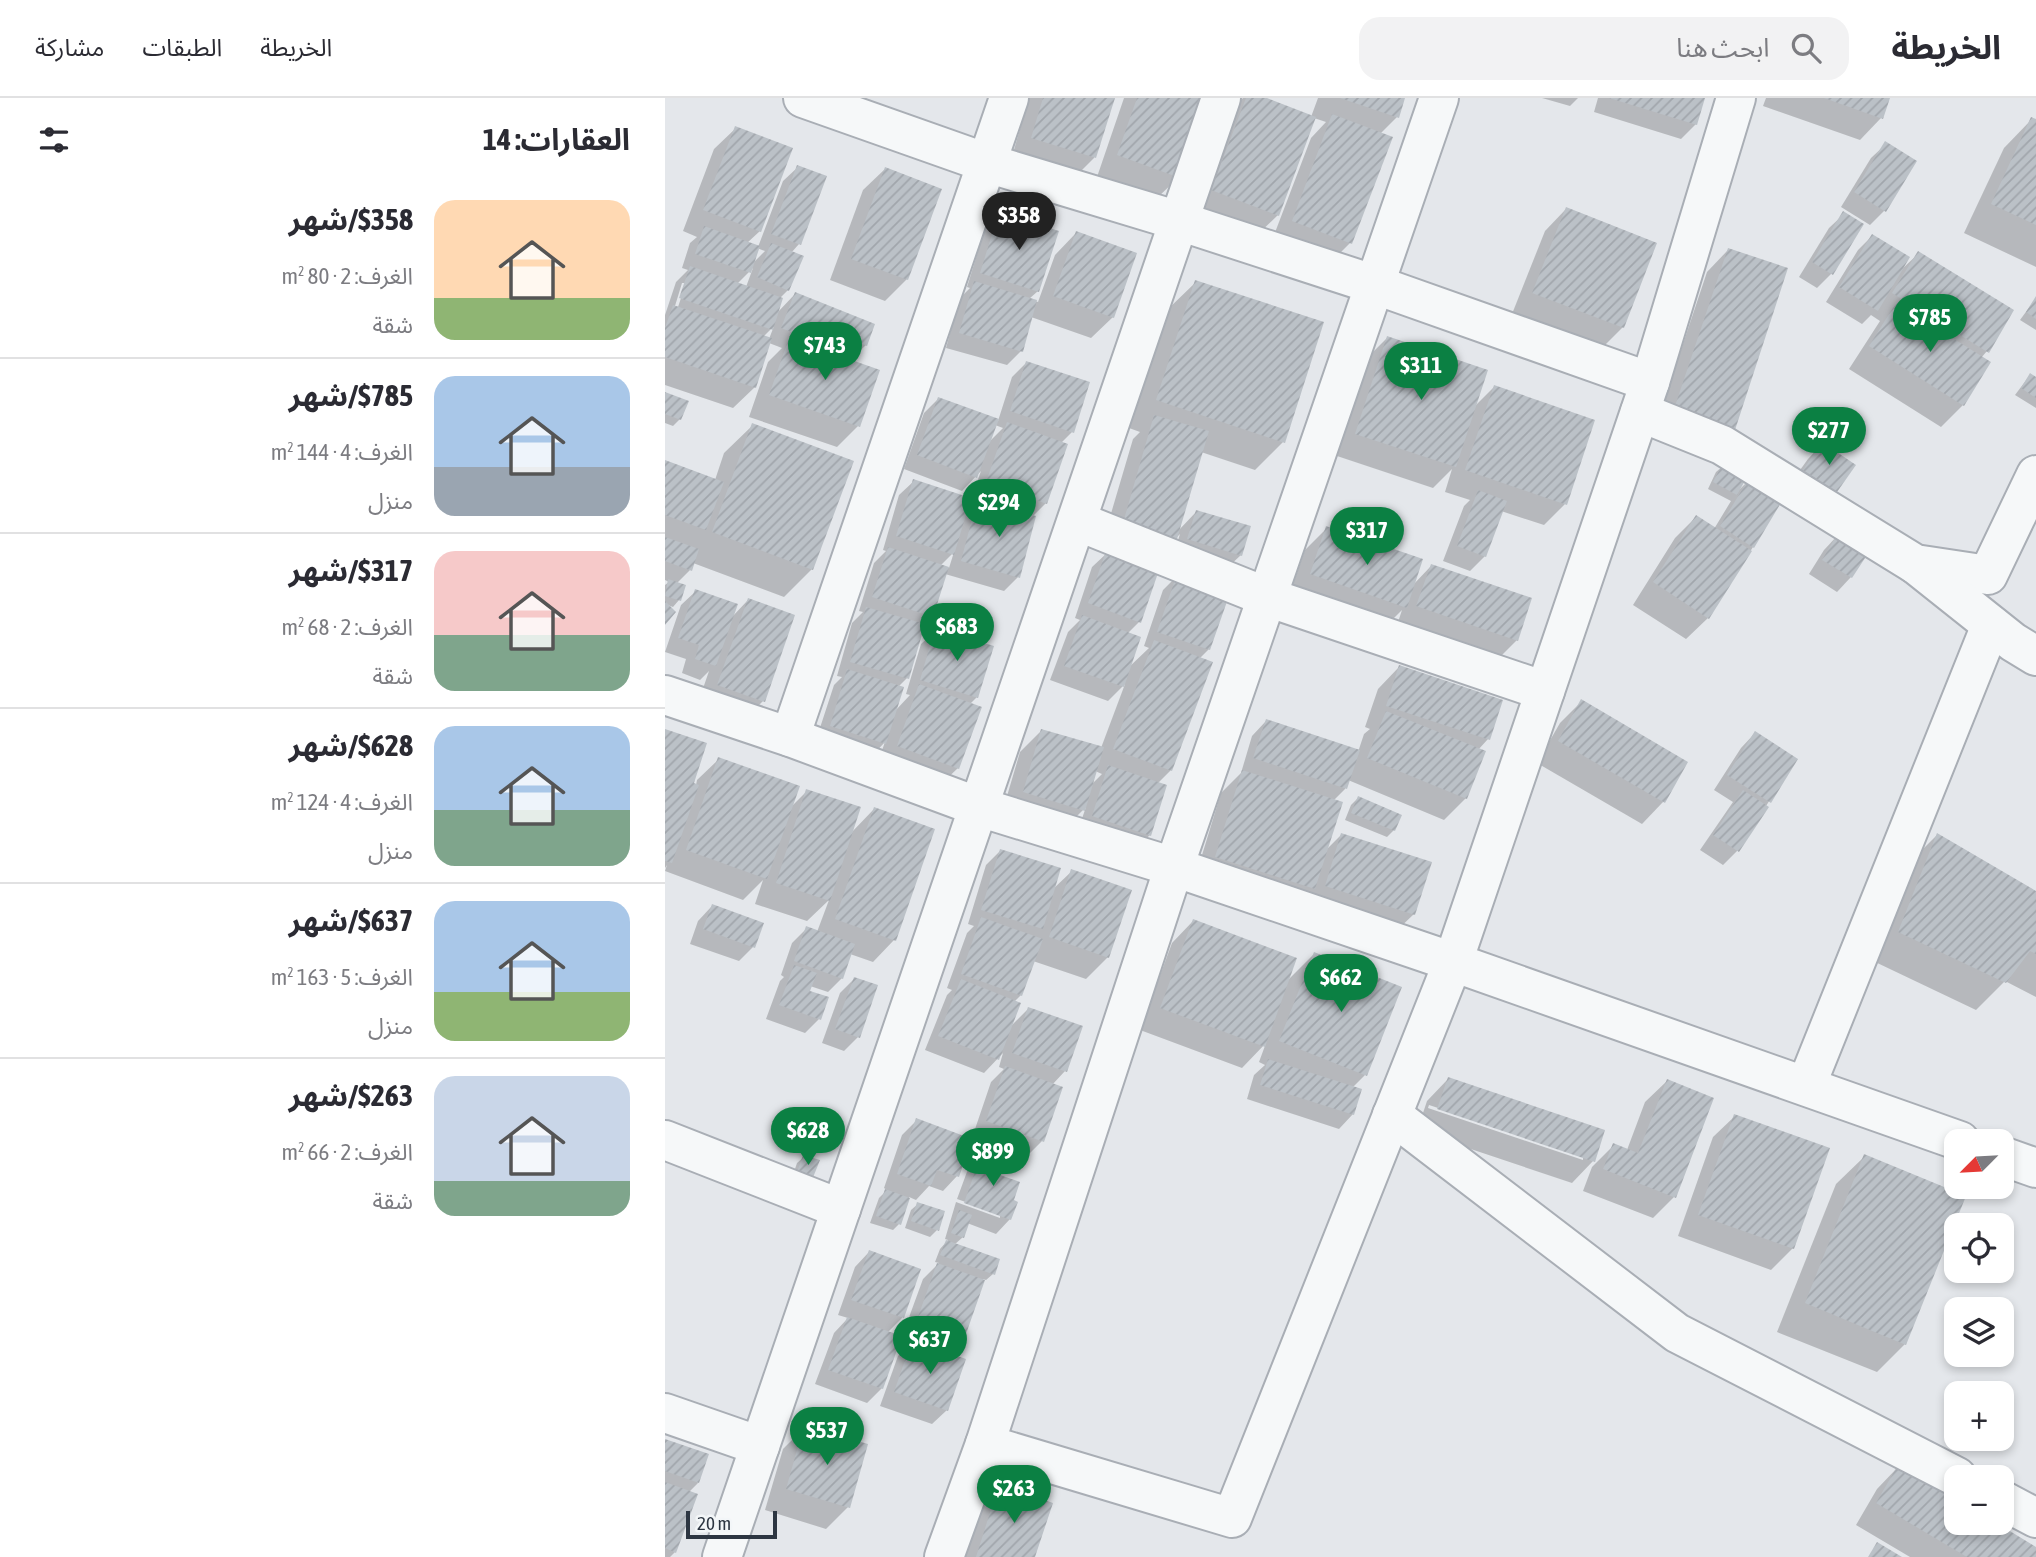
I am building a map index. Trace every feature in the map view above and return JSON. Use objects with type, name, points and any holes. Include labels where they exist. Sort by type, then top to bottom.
[{"type":"street","points":[[803,98],[987,163],[1179,221],[1376,285],[1645,397],[1915,564],[1991,625],[2036,656]]},
{"type":"street","points":[[790,737],[1009,98]]},
{"type":"street","points":[[722,1557],[1221,98]]},
{"type":"street","points":[[944,1557],[985,1444],[1174,867],[1439,98]]},
{"type":"street","points":[[985,1444],[1232,1518],[1453,962],[1645,397],[1737,98]]},
{"type":"street","points":[[1915,564],[1988,575],[2036,475]]},
{"type":"street","points":[[1077,521],[1267,597],[1545,691]]},
{"type":"street","points":[[1806,1086],[1991,625]]},
{"type":"street","points":[[665,695],[790,737],[979,807],[1174,867],[1453,962],[1944,1135]]},
{"type":"street","points":[[1392,1115],[1677,1334],[1944,1470]]},
{"type":"street","points":[[665,1140],[841,1209]]},
{"type":"street","points":[[2014,1160],[2036,1168]]},
{"type":"street","points":[[665,1413],[760,1446]]},
{"type":"street","points":[[2014,1506],[2036,1518]]},
{"type":"building","points":[[1043,98],[1115,98],[1096,158],[1031,138]]},
{"type":"building","points":[[1137,98],[1208,98],[1180,178],[1117,155]]},
{"type":"building","points":[[1246,98],[1267,98],[1316,117],[1279,216],[1211,190]]},
{"type":"building","points":[[1340,98],[1405,98],[1399,118]]},
{"type":"building","points":[[1609,98],[1705,98],[1697,125]]},
{"type":"building","points":[[1824,98],[1890,98],[1883,119]]},
{"type":"building","points":[[1332,114],[1393,137],[1352,244],[1292,221]]},
{"type":"building","points":[[2031,117],[2036,119],[2036,225],[1991,204]]},
{"type":"building","points":[[735,126],[793,148],[761,232],[703,210]]},
{"type":"building","points":[[1885,141],[1917,161],[1886,212],[1854,192]]},
{"type":"building","points":[[797,165],[827,176],[801,245],[771,234]]},
{"type":"building","points":[[885,167],[942,189],[908,280],[851,259]]},
{"type":"building","points":[[1566,207],[1657,243],[1624,328],[1532,293]]},
{"type":"building","points":[[1843,211],[1864,224],[1833,275],[1812,262]]},
{"type":"building","points":[[999,212],[1059,231],[1039,292],[980,273]]},
{"type":"building","points":[[704,226],[760,246],[751,273],[695,254]]},
{"type":"building","points":[[1076,231],[1137,253],[1114,318],[1053,296]]},
{"type":"building","points":[[1872,234],[1910,257],[1878,311],[1839,287]]},
{"type":"building","points":[[771,243],[804,256],[789,291],[757,277]]},
{"type":"building","points":[[1728,248],[1788,268],[1735,430],[1674,409]]},
{"type":"building","points":[[1918,251],[2014,310],[1989,353],[1892,293]]},
{"type":"building","points":[[690,266],[783,298],[773,330],[679,298]]},
{"type":"building","points":[[1195,280],[1324,322],[1285,443],[1156,400]]},
{"type":"building","points":[[974,281],[1037,300],[1023,352],[959,333]]},
{"type":"building","points":[[795,292],[875,324],[867,346],[843,336],[837,350],[781,328]]},
{"type":"building","points":[[2036,296],[2036,319],[2026,312]]},
{"type":"building","points":[[1896,303],[1991,362],[1964,406],[1869,346]]},
{"type":"building","points":[[673,305],[772,338],[756,388],[665,357],[665,328]]},
{"type":"building","points":[[1387,336],[1488,370],[1456,467],[1355,434]]},
{"type":"building","points":[[789,338],[880,370],[860,427],[769,395]]},
{"type":"building","points":[[1026,361],[1090,382],[1074,433],[1010,411]]},
{"type":"building","points":[[2030,373],[2036,377],[2036,398],[2021,388]]},
{"type":"building","points":[[1494,385],[1595,420],[1567,505],[1465,470]]},
{"type":"building","points":[[665,392],[689,401],[681,420],[665,414]]},
{"type":"building","points":[[938,397],[999,419],[977,478],[917,455]]},
{"type":"building","points":[[1154,415],[1209,431],[1177,539],[1123,523]]},
{"type":"building","points":[[1007,422],[1068,444],[1047,504],[986,482]]},
{"type":"building","points":[[752,423],[854,461],[813,570],[712,532]]},
{"type":"building","points":[[1822,442],[1856,465],[1837,492],[1803,470]]},
{"type":"building","points":[[665,460],[724,482],[706,530],[665,515]]},
{"type":"building","points":[[1723,463],[1747,477],[1737,495],[1713,482]]},
{"type":"building","points":[[1751,475],[1785,496],[1754,548],[1720,526]]},
{"type":"building","points":[[913,479],[971,498],[954,555],[896,536]]},
{"type":"building","points":[[1478,490],[1507,501],[1486,557],[1457,546]]},
{"type":"building","points":[[977,500],[1036,516],[1020,578],[961,561]]},
{"type":"building","points":[[1196,510],[1251,526],[1242,556],[1187,539]]},
{"type":"building","points":[[1696,515],[1752,551],[1709,619],[1653,582]]},
{"type":"building","points":[[1326,526],[1423,559],[1407,608],[1310,574]]},
{"type":"building","points":[[1838,533],[1869,552],[1852,578],[1822,560]]},
{"type":"building","points":[[665,537],[699,549],[692,571],[665,561]]},
{"type":"building","points":[[888,547],[949,567],[933,617],[872,597]]},
{"type":"building","points":[[1106,551],[1159,570],[1141,623],[1088,603]]},
{"type":"building","points":[[1431,564],[1532,598],[1518,641],[1416,606]]},
{"type":"building","points":[[1177,574],[1230,593],[1210,650],[1157,632]]},
{"type":"building","points":[[668,579],[686,585],[681,601],[665,596]]},
{"type":"building","points":[[695,589],[738,604],[716,666],[695,659],[699,645],[678,638]]},
{"type":"building","points":[[748,598],[795,615],[765,702],[717,685]]},
{"type":"building","points":[[665,601],[676,612],[665,625]]},
{"type":"building","points":[[866,607],[925,624],[909,679],[850,662]]},
{"type":"building","points":[[1082,615],[1141,637],[1124,687],[1064,666]]},
{"type":"building","points":[[935,628],[994,646],[978,698],[920,680]]},
{"type":"building","points":[[1154,640],[1213,662],[1172,771],[1113,749]]},
{"type":"building","points":[[1399,665],[1503,700],[1490,740],[1386,706]]},
{"type":"building","points":[[847,669],[904,687],[886,744],[830,726]]},
{"type":"building","points":[[919,684],[982,707],[959,769],[897,746]]},
{"type":"building","points":[[1581,699],[1688,762],[1665,803],[1558,741]]},
{"type":"building","points":[[1386,711],[1486,751],[1467,799],[1367,758]]},
{"type":"building","points":[[1266,719],[1360,750],[1347,789],[1253,758]]},
{"type":"building","points":[[665,729],[707,743],[694,783],[699,785],[672,863],[665,861]]},
{"type":"building","points":[[1041,729],[1104,747],[1085,811],[1023,792]]},
{"type":"building","points":[[1755,731],[1798,759],[1771,803],[1727,775]]},
{"type":"building","points":[[718,757],[800,786],[767,879],[686,850]]},
{"type":"building","points":[[1108,765],[1167,785],[1151,836],[1092,816]]},
{"type":"building","points":[[1242,770],[1343,802],[1315,889],[1215,857]]},
{"type":"building","points":[[806,789],[861,807],[830,901],[776,883]]},
{"type":"building","points":[[1743,790],[1769,807],[1739,852],[1713,835]]},
{"type":"building","points":[[1358,796],[1402,815],[1395,831],[1351,813]]},
{"type":"building","points":[[874,807],[935,829],[896,941],[835,919]]},
{"type":"building","points":[[1341,833],[1432,862],[1415,915],[1325,886]]},
{"type":"building","points":[[1937,833],[2036,891],[2036,954],[2030,951],[2006,983],[1898,932]]},
{"type":"building","points":[[1000,849],[1061,868],[1043,929],[981,910]]},
{"type":"building","points":[[1071,869],[1132,890],[1109,958],[1049,937]]},
{"type":"building","points":[[712,904],[764,923],[755,948],[703,929]]},
{"type":"building","points":[[981,917],[1043,939],[1022,996],[961,974]]},
{"type":"building","points":[[1193,919],[1297,958],[1265,1047],[1160,1008]]},
{"type":"building","points":[[806,926],[855,944],[843,979],[794,961]]},
{"type":"building","points":[[1314,952],[1402,987],[1367,1076],[1279,1041]]},
{"type":"building","points":[[794,965],[817,973],[810,991],[829,997],[821,1020],[779,1005]]},
{"type":"building","points":[[854,977],[878,985],[860,1038],[835,1029]]},
{"type":"building","points":[[961,979],[1021,1003],[999,1060],[938,1036]]},
{"type":"building","points":[[1028,1007],[1083,1026],[1067,1072],[1012,1053]]},
{"type":"building","points":[[1268,1059],[1362,1089],[1354,1115],[1260,1085]]},
{"type":"building","points":[[1005,1066],[1063,1087],[1044,1142],[986,1121]]},
{"type":"building","points":[[1448,1077],[1605,1130],[1595,1162],[1437,1109]]},
{"type":"building","points":[[1667,1079],[1714,1098],[1676,1198],[1603,1169],[1613,1143],[1638,1153]]},
{"type":"building","points":[[1734,1114],[1830,1148],[1794,1249],[1698,1215]]},
{"type":"building","points":[[916,1118],[972,1139],[959,1177],[937,1170],[931,1186],[897,1174]]},
{"type":"building","points":[[982,1152],[1005,1161],[1000,1175],[1020,1182],[1014,1200],[1018,1202],[1011,1220],[964,1203]]},
{"type":"building","points":[[1864,1154],[1944,1187],[1944,1199],[1965,1199],[1959,1213],[1944,1213],[1944,1251],[1906,1345],[1805,1303]]},
{"type":"building","points":[[803,1155],[820,1160],[812,1180],[796,1175]]},
{"type":"building","points":[[885,1189],[910,1198],[901,1225],[876,1216]]},
{"type":"building","points":[[917,1202],[945,1211],[939,1231],[911,1221]]},
{"type":"building","points":[[959,1210],[972,1215],[964,1238],[951,1233]]},
{"type":"building","points":[[946,1240],[1000,1259],[995,1275],[940,1255]]},
{"type":"building","points":[[869,1250],[921,1269],[904,1318],[851,1300]]},
{"type":"building","points":[[937,1263],[985,1280],[966,1334],[918,1317]]},
{"type":"building","points":[[847,1317],[902,1336],[883,1389],[828,1370]]},
{"type":"building","points":[[912,1340],[966,1359],[948,1411],[894,1392]]},
{"type":"building","points":[[804,1425],[868,1444],[850,1508],[786,1489]]},
{"type":"building","points":[[665,1439],[709,1454],[699,1483],[665,1471]]},
{"type":"building","points":[[1898,1465],[1944,1492],[1944,1535],[2014,1534],[2036,1547],[2036,1557],[1967,1557],[1876,1503]]},
{"type":"building","points":[[665,1482],[698,1494],[676,1553],[665,1548]]},
{"type":"building","points":[[999,1484],[1053,1503],[1035,1557],[976,1557]]},
{"type":"building","points":[[1877,1542],[1902,1557],[1868,1557]]}]
